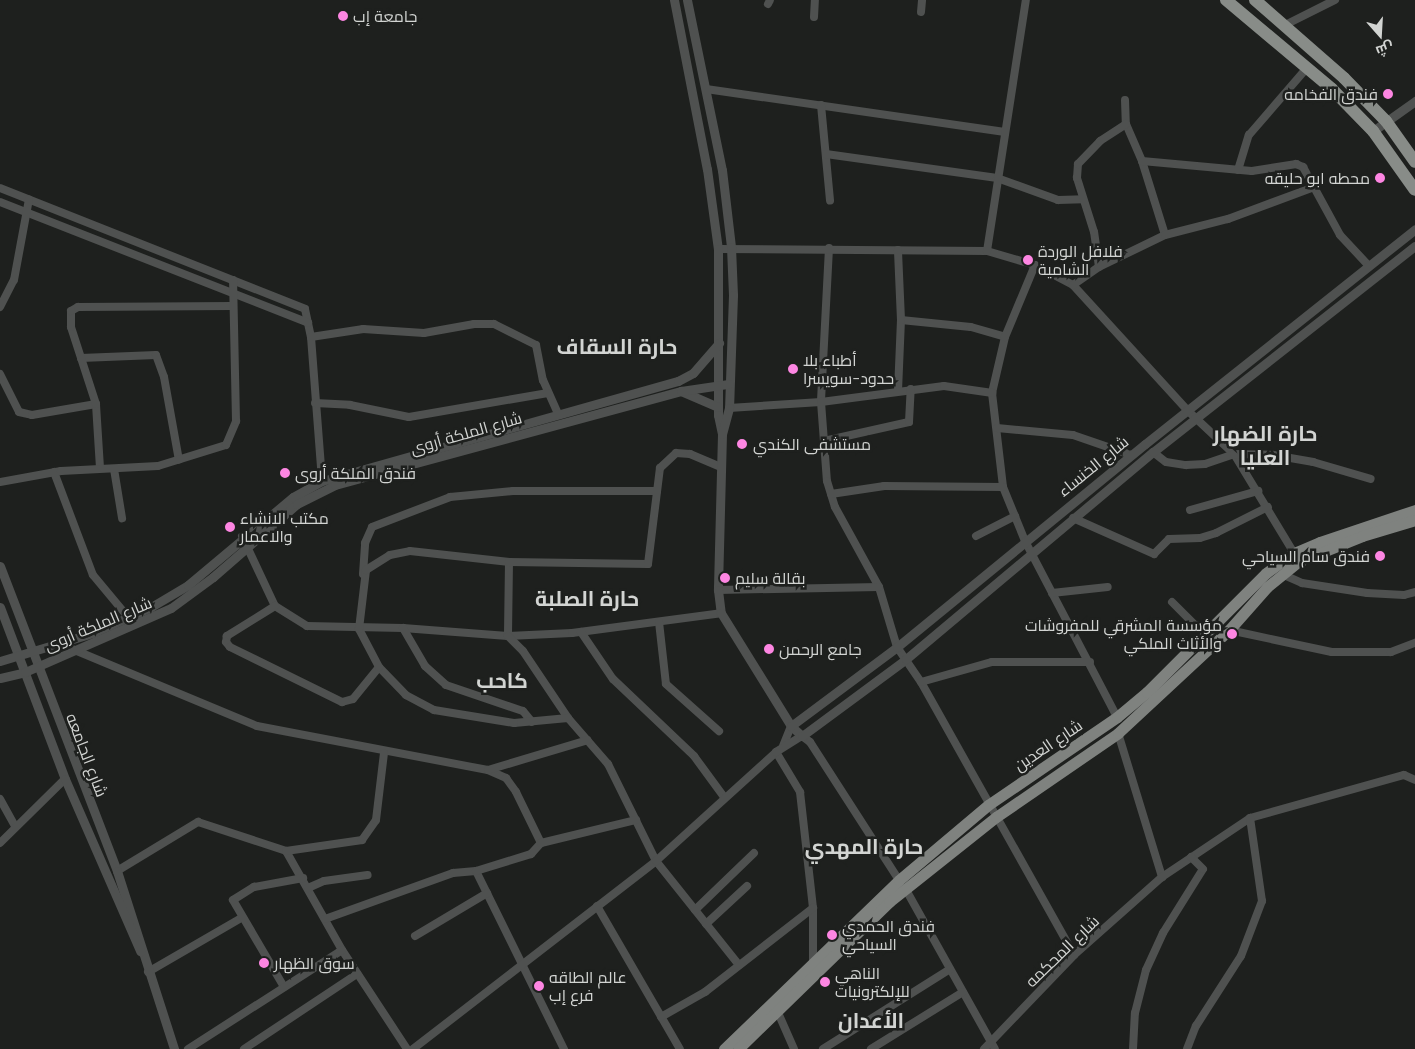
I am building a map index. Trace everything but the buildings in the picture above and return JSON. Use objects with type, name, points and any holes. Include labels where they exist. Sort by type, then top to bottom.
[{"type":"highway","points":[[1226,0],[1306,69],[1373,131],[1415,190]]},
{"type":"highway","points":[[1255,0],[1285,25],[1386,121],[1415,162]]},
{"type":"main road","name":"شارع العدين","points":[[724,1049],[776,1008],[813,960],[902,884],[988,805],[1117,717],[1214,628],[1266,573],[1294,553],[1357,528],[1415,510]]},
{"type":"main road","name":"شارع العدين","points":[[738,1049],[776,1008],[826,961],[902,884],[1118,732],[1229,630],[1267,587],[1298,562],[1322,551],[1415,520]]},
{"type":"street","points":[[674,0],[707,169],[718,248],[720,343],[724,385],[729,408],[722,434]]},
{"type":"street","points":[[687,0],[722,170],[731,247],[734,295],[724,385],[718,407],[722,434],[718,590],[721,613],[791,726],[810,742],[902,884],[993,1046]]},
{"type":"street","points":[[814,17],[815,0]]},
{"type":"street","points":[[921,12],[922,0]]},
{"type":"street","points":[[987,251],[1026,0]]},
{"type":"street","points":[[1285,25],[1335,0]]},
{"type":"street","points":[[1238,170],[1249,135],[1306,69]]},
{"type":"street","points":[[706,89],[1005,132]]},
{"type":"street","points":[[1125,100],[1126,124],[1142,161],[1165,235]]},
{"type":"street","points":[[1373,131],[1415,101]]},
{"type":"street","points":[[821,105],[830,201]]},
{"type":"street","points":[[1099,267],[1094,232],[1077,178],[1078,164],[1100,142],[1126,124]]},
{"type":"street","points":[[826,154],[997,178],[1058,200],[1083,199]]},
{"type":"street","points":[[1142,161],[1238,170],[1296,164],[1308,173],[1340,235],[1369,266]]},
{"type":"street","points":[[1073,285],[1099,267],[1165,235],[1228,219],[1314,187]]},
{"type":"street","points":[[0,188],[305,309],[311,337],[322,481]]},
{"type":"street","points":[[0,306],[14,280],[20,236],[28,213],[29,200]]},
{"type":"street","points":[[0,202],[308,323]]},
{"type":"street","name":"شارع الخنساء","points":[[791,726],[897,647],[1131,455],[1415,229]]},
{"type":"street","name":"شارع الخنساء","points":[[802,736],[906,659],[1031,552],[1153,452],[1415,246]]},
{"type":"street","points":[[718,248],[987,251],[1035,265],[1073,285],[1187,410],[1234,454],[1268,507],[1294,553]]},
{"type":"street","points":[[829,248],[821,402],[831,494],[879,587],[897,647],[921,682],[988,805],[1074,955]]},
{"type":"street","points":[[898,250],[901,320],[898,391]]},
{"type":"street","points":[[1035,265],[1005,336],[992,393],[1003,487],[1025,541],[1090,662],[1117,717]]},
{"type":"street","points":[[0,482],[54,472],[100,468],[136,469],[179,460],[226,445],[234,431],[232,280]]},
{"type":"street","points":[[100,468],[96,404],[70,318],[72,311],[78,307],[232,306]]},
{"type":"street","points":[[901,320],[971,327],[1005,336]]},
{"type":"street","points":[[311,337],[363,329],[424,333],[474,324],[494,324],[536,345],[548,392],[558,413]]},
{"type":"street","name":"شارع الملكة أروى","points":[[0,662],[60,644],[128,617],[188,584],[242,536],[293,497],[322,481],[558,413],[678,381],[693,373],[720,343]]},
{"type":"street","points":[[81,358],[156,355],[164,378],[179,460]]},
{"type":"street","points":[[0,374],[19,412],[32,415],[96,404]]},
{"type":"street","name":"شارع الملكة أروى","points":[[0,678],[25,672],[172,608],[297,504],[336,485],[681,391],[724,385]]},
{"type":"street","points":[[729,408],[821,402],[944,386],[992,393]]},
{"type":"street","points":[[824,441],[909,422],[911,390]]},
{"type":"street","points":[[681,391],[718,407]]},
{"type":"street","points":[[315,403],[350,405],[409,416],[548,392]]},
{"type":"street","points":[[997,428],[1073,435],[1131,455]]},
{"type":"street","points":[[1153,452],[1166,462],[1186,466],[1205,464],[1234,454],[1250,452],[1313,462],[1371,479]]},
{"type":"street","points":[[363,575],[366,570],[400,552],[509,562],[648,564],[660,468],[674,454],[690,454],[722,466]]},
{"type":"street","points":[[114,469],[122,518]]},
{"type":"street","points":[[54,472],[93,575],[128,617]]},
{"type":"street","points":[[831,494],[884,486],[1003,487]]},
{"type":"street","points":[[568,718],[514,723],[434,710],[406,695],[379,667],[359,629],[365,543],[372,527],[450,497],[520,490],[657,491]]},
{"type":"street","points":[[1190,510],[1258,491]]},
{"type":"street","points":[[1073,518],[1154,554],[1169,539],[1200,538],[1216,533],[1268,507]]},
{"type":"street","points":[[976,536],[1015,516]]},
{"type":"street","points":[[242,536],[275,606],[307,626],[359,629],[403,628],[508,636],[581,632],[721,613]]},
{"type":"street","points":[[509,562],[508,636],[523,651],[568,718],[608,764],[656,861],[739,965]]},
{"type":"street","name":"شارع الجامعه","points":[[0,566],[36,667],[117,871],[140,938],[142,956]]},
{"type":"street","points":[[1284,575],[1302,583],[1367,593],[1404,595],[1415,592]]},
{"type":"street","points":[[718,590],[879,587]]},
{"type":"street","points":[[1052,592],[1108,587]]},
{"type":"street","points":[[1172,602],[1184,617],[1195,625],[1214,628]]},
{"type":"street","points":[[275,606],[227,636],[226,642],[230,647],[342,702],[353,698],[379,667]]},
{"type":"street","name":"شارع الجامعه","points":[[0,607],[65,779],[142,956],[174,1049]]},
{"type":"street","points":[[659,622],[666,684],[719,732]]},
{"type":"street","points":[[403,628],[426,666],[446,685],[523,711],[532,722]]},
{"type":"street","points":[[1229,630],[1332,652],[1391,652],[1415,642]]},
{"type":"street","points":[[581,632],[613,679],[694,756],[724,797]]},
{"type":"street","points":[[60,644],[257,726],[384,753],[488,770],[506,778],[516,792],[541,843]]},
{"type":"street","points":[[921,682],[992,662],[1090,662]]},
{"type":"street","points":[[783,746],[791,726]]},
{"type":"street","points":[[1118,732],[1162,877]]},
{"type":"street","points":[[413,1049],[656,861],[724,797],[783,746],[802,736]]},
{"type":"street","points":[[488,770],[588,740]]},
{"type":"street","points":[[776,752],[800,792],[813,908],[813,960]]},
{"type":"street","points":[[117,871],[198,822],[286,851],[362,840],[376,820],[384,753]]},
{"type":"street","name":"شارع المحكمه","points":[[984,1049],[993,1046],[1074,955],[1162,877],[1250,818],[1404,775],[1415,780]]},
{"type":"street","points":[[0,843],[15,826],[65,779]]},
{"type":"street","points":[[0,798],[15,826]]},
{"type":"street","points":[[1188,1049],[1196,1026],[1240,956],[1262,901],[1250,818]]},
{"type":"street","points":[[325,919],[453,874],[476,871],[531,854],[541,843],[636,820]]},
{"type":"street","points":[[286,851],[303,878],[342,950],[407,1049]]},
{"type":"street","points":[[695,910],[754,852]]},
{"type":"street","points":[[1133,1049],[1135,1013],[1146,970],[1163,933],[1203,869],[1191,857]]},
{"type":"street","points":[[476,871],[564,1049]]},
{"type":"street","points":[[308,888],[324,881],[368,875]]},
{"type":"street","points":[[284,987],[241,918],[233,900],[237,895],[254,887],[303,878]]},
{"type":"street","points":[[706,924],[747,886]]},
{"type":"street","points":[[415,936],[487,893]]},
{"type":"street","points":[[597,906],[680,1049]]},
{"type":"street","points":[[661,1017],[698,996],[813,908]]},
{"type":"street","points":[[148,972],[241,918]]},
{"type":"street","points":[[188,1049],[342,950]]},
{"type":"street","points":[[823,1049],[950,969]]},
{"type":"street","points":[[244,1049],[357,974]]},
{"type":"street","points":[[871,1049],[963,992]]},
{"type":"street","points":[[776,1008],[794,1049]]},
{"type":"place","name":"جامعة إب","points":[[343,16]]},
{"type":"place","name":"فندق الفخامه","points":[[1388,94]]},
{"type":"place","name":"محطه ابو حليقه","points":[[1380,178]]},
{"type":"place","name":"فلافل الوردة الشامية","points":[[1028,260]]},
{"type":"place","name":"أطباء بلا حدود-سويسرا","points":[[793,369]]},
{"type":"place","name":"مستشفى الكندي","points":[[742,444]]},
{"type":"place","name":"فندق الملكة أروى","points":[[285,473]]},
{"type":"place","name":"مكتب الانشاء والاعمار","points":[[230,527]]},
{"type":"place","name":"فندق سام السياحي","points":[[1380,556]]},
{"type":"place","name":"بقالة سليم","points":[[725,578]]},
{"type":"place","name":"مؤسسة المشرقي للمفروشات والأثاث الملكي","points":[[1232,634]]},
{"type":"place","name":"جامع الرحمن","points":[[769,649]]},
{"type":"place","name":"فندق الحمدي السياحي","points":[[832,935]]},
{"type":"place","name":"سوق الظهار","points":[[264,963]]},
{"type":"place","name":"الناهي للإلكترونيات","points":[[825,982]]},
{"type":"place","name":"عالم الطاقه فرع إب","points":[[539,986]]},
{"type":"district","name":"حارة السقاف","points":[[617,347]]},
{"type":"district","name":"حارة الضهار العليا","points":[[1265,446]]},
{"type":"district","name":"حارة الصلبة","points":[[587,599]]},
{"type":"district","name":"كاحب","points":[[502,681]]},
{"type":"district","name":"حارة المهدي","points":[[864,847]]},
{"type":"district","name":"الأعدان","points":[[871,1021]]}]
